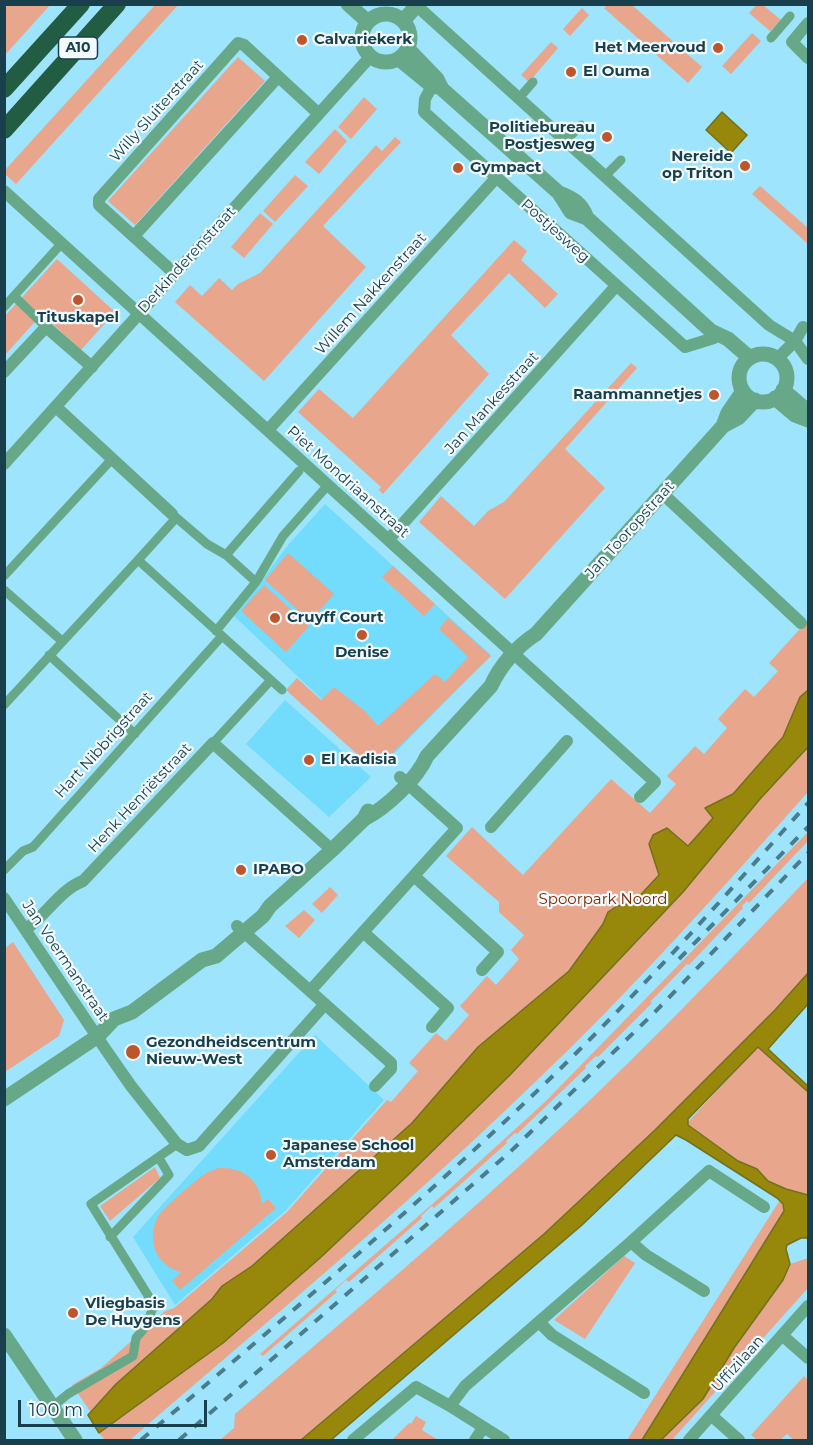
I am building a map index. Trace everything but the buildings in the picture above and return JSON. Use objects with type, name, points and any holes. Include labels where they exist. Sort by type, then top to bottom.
[{"type":"highway","name":"A10","points":[[4,89],[81,4]]},
{"type":"highway","name":"A10","points":[[4,130],[117,4]]},
{"type":"street","points":[[348,4],[368,22]]},
{"type":"street","points":[[403,21],[417,5],[769,325],[795,341],[808,359]]},
{"type":"street","points":[[381,15],[397,16],[403,21],[410,36],[403,54],[389,62],[370,57],[364,49],[362,40],[363,30],[368,22],[381,15]]},
{"type":"street","points":[[771,38],[790,16]]},
{"type":"street","points":[[806,25],[792,42],[808,58]]},
{"type":"street","name":"Willy Sluiterstraat","points":[[174,273],[99,205],[99,199],[238,43],[244,45],[319,114]]},
{"type":"street","name":"Postjesweg","points":[[403,54],[437,88],[559,193],[571,212],[587,218],[713,335],[728,339],[746,362]]},
{"type":"street","name":"Derkinderenstraat","points":[[4,464],[370,57]]},
{"type":"street","points":[[134,236],[278,77]]},
{"type":"street","points":[[519,98],[533,82]]},
{"type":"street","name":"Postjesweg","points":[[437,88],[425,99],[424,112],[616,286],[686,347],[713,335]]},
{"type":"street","points":[[566,141],[580,125]]},
{"type":"street","points":[[605,176],[621,160]]},
{"type":"street","name":"Willem Nakkenstraat","points":[[268,430],[496,178]]},
{"type":"street","name":"Piet Mondriaanstraat","points":[[4,191],[655,782],[640,797]]},
{"type":"street","points":[[4,307],[62,243]]},
{"type":"street","name":"Jan Mankesstraat","points":[[388,539],[616,286]]},
{"type":"street","points":[[14,296],[92,367]]},
{"type":"street","points":[[4,372],[46,327]]},
{"type":"street","points":[[777,359],[806,330]]},
{"type":"street","points":[[755,355],[767,355],[777,359],[786,374],[779,394],[767,402],[749,396],[739,378],[746,362],[755,355]]},
{"type":"street","points":[[779,394],[804,408],[808,418]]},
{"type":"street","name":"Jan Tooropstraat","points":[[4,1099],[98,1036],[114,1031],[126,1022],[132,1012],[202,960],[210,949],[241,930],[258,909],[270,906],[364,819],[378,812],[403,780],[421,769],[427,756],[491,686],[504,679],[517,657],[532,647],[536,634],[723,426],[738,418],[749,396]]},
{"type":"street","points":[[56,408],[174,516],[207,544],[226,555],[256,582]]},
{"type":"street","points":[[4,576],[112,459]]},
{"type":"street","points":[[226,555],[299,471]]},
{"type":"street","name":"Hart Nibbrigstraat","points":[[4,870],[23,851],[33,847],[135,734],[219,633],[256,582],[283,536],[328,484]]},
{"type":"street","points":[[663,494],[801,623]]},
{"type":"street","points":[[4,705],[138,560],[174,516]]},
{"type":"street","points":[[138,560],[282,690]]},
{"type":"street","points":[[4,590],[62,641]]},
{"type":"street","points":[[49,655],[135,734]]},
{"type":"street","name":"Henk Henriëtstraat","points":[[26,929],[39,920],[73,885],[83,881],[271,680]]},
{"type":"street","points":[[491,827],[567,741]]},
{"type":"street","points":[[213,743],[332,850]]},
{"type":"street","points":[[310,991],[457,828],[403,780]]},
{"type":"street","points":[[414,876],[498,952],[482,970]]},
{"type":"street","name":"Jan Voermanstraat","points":[[6,902],[131,1086],[177,1144]]},
{"type":"street","points":[[241,930],[391,1063],[391,1069],[375,1086]]},
{"type":"street","points":[[363,932],[448,1008],[432,1027]]},
{"type":"street","points":[[52,1407],[68,1394],[133,1356],[136,1338],[146,1326],[154,1305],[91,1204],[177,1144],[187,1150],[199,1146],[325,1004]]},
{"type":"street","points":[[110,1237],[169,1175],[159,1158]]},
{"type":"street","points":[[450,1406],[465,1386],[709,1171],[764,1207]]},
{"type":"street","points":[[631,1242],[646,1255],[704,1291]]},
{"type":"street","name":"Uffizilaan","points":[[689,1440],[808,1306]]},
{"type":"street","points":[[539,1322],[552,1335],[644,1393]]},
{"type":"street","points":[[4,1335],[75,1440]]},
{"type":"street","points":[[783,1336],[808,1358]]},
{"type":"street","points":[[353,1440],[416,1387],[504,1440]]},
{"type":"street","points":[[712,1416],[740,1440]]},
{"type":"street","points":[[476,1440],[483,1428]]},
{"type":"shaded area","points":[[722,112],[747,135],[731,153],[706,130]]},
{"type":"shaded area","name":"Denise","points":[[325,504],[491,655],[387,761],[234,616],[289,544]]},
{"type":"shaded area","points":[[808,690],[808,747],[760,799],[683,892],[510,1075],[320,1258],[223,1343],[99,1433],[88,1415],[116,1384],[212,1299],[222,1286],[252,1266],[412,1123],[478,1047],[569,971],[603,924],[608,912],[617,906],[633,903],[659,875],[649,844],[653,835],[667,828],[688,846],[713,818],[705,808],[733,794],[783,737],[800,697]]},
{"type":"shaded area","name":"El Kadisia","points":[[285,700],[371,777],[329,817],[246,744]]},
{"type":"shaded area","points":[[808,973],[808,1004],[768,1049],[808,1086],[808,1092],[758,1047],[688,1119],[688,1125],[738,1161],[757,1169],[768,1181],[808,1195],[808,1238],[801,1238],[787,1245],[790,1264],[783,1280],[734,1348],[703,1399],[661,1440],[642,1440],[784,1211],[783,1204],[777,1198],[676,1135],[582,1225],[331,1440],[301,1440],[544,1234],[655,1130],[775,1010]]},
{"type":"shaded area","name":"Japanese School Amsterdam","points":[[315,1035],[384,1100],[286,1210],[175,1305],[133,1237]]},
{"type":"green space","points":[[7,4],[50,5],[5,55],[4,7]]},
{"type":"green space","points":[[757,4],[763,5],[781,20],[770,31],[749,13]]},
{"type":"green space","points":[[155,5],[178,5],[16,184],[5,174],[5,170]]},
{"type":"green space","points":[[607,5],[632,5],[702,67],[688,83],[604,8]]},
{"type":"green space","points":[[582,8],[589,15],[570,36],[563,29]]},
{"type":"green space","points":[[752,33],[761,41],[731,74],[722,66]]},
{"type":"green space","points":[[551,42],[558,48],[529,82],[521,75]]},
{"type":"green space","points":[[238,57],[265,81],[135,225],[108,201]]},
{"type":"green space","points":[[364,97],[377,109],[351,139],[338,127]]},
{"type":"green space","points":[[335,129],[347,141],[319,174],[305,162]]},
{"type":"green space","points":[[395,137],[401,142],[323,226],[366,267],[264,381],[175,302],[190,285],[202,296],[219,278],[232,290],[238,284],[260,273],[376,145],[382,151]]},
{"type":"green space","points":[[295,175],[308,186],[275,222],[263,211]]},
{"type":"green space","points":[[760,186],[808,228],[808,244],[752,194]]},
{"type":"green space","points":[[260,213],[273,224],[244,258],[231,247]]},
{"type":"green space","points":[[514,240],[527,251],[521,260],[558,294],[545,308],[509,273],[451,335],[489,374],[383,494],[379,490],[381,487],[298,412],[319,389],[353,418]]},
{"type":"green space","points":[[57,259],[115,312],[81,350],[42,314],[5,355],[4,317]]},
{"type":"green space","points":[[631,363],[637,368],[565,449],[605,488],[505,599],[419,522],[441,496],[474,526],[488,511],[504,502]]},
{"type":"green space","points":[[288,553],[334,594],[310,621],[265,580]]},
{"type":"green space","points":[[393,566],[435,604],[424,616],[382,577]]},
{"type":"green space","name":"Cruyff Court","points":[[264,585],[309,626],[286,652],[241,611]]},
{"type":"green space","points":[[448,618],[491,656],[386,759],[380,753],[369,765],[286,690],[297,678],[321,700],[334,687],[365,711],[378,726],[435,674],[445,682],[468,657],[439,629]]},
{"type":"green space","name":"Spoorpark Noord","points":[[808,620],[808,792],[639,978],[569,1049],[435,1176],[130,1440],[105,1440],[99,1433],[103,1430],[72,1385],[101,1368],[165,1311],[174,1308],[287,1212],[387,1100],[391,1102],[418,1071],[409,1063],[436,1033],[446,1041],[469,1015],[460,1006],[487,976],[496,985],[519,959],[511,950],[524,935],[499,912],[499,902],[446,856],[472,827],[523,875],[611,779],[650,813],[676,784],[667,776],[695,746],[704,754],[727,728],[718,719],[745,689],[754,697],[778,671],[769,663]]},
{"type":"green space","points":[[808,832],[808,841],[749,903],[747,901],[742,906],[743,908],[689,965],[687,964],[598,1057],[596,1056],[585,1066],[586,1068],[517,1134],[515,1133],[506,1141],[507,1143],[434,1208],[432,1206],[421,1216],[422,1218],[349,1282],[346,1280],[335,1290],[337,1292],[263,1356],[260,1354],[445,1193],[546,1101]]},
{"type":"green space","points":[[808,878],[808,973],[775,1010],[655,1130],[544,1234],[301,1440],[220,1440],[234,1428],[235,1414],[445,1232],[600,1091]]},
{"type":"green space","points":[[330,887],[338,895],[322,913],[312,904]]},
{"type":"green space","points":[[304,910],[315,920],[299,938],[285,926]]},
{"type":"green space","points":[[13,942],[64,1020],[59,1036],[5,1072],[5,948]]},
{"type":"green space","points":[[758,1046],[808,1092],[808,1195],[768,1181],[757,1169],[738,1161],[688,1125],[688,1122]]},
{"type":"green space","points":[[155,1167],[160,1178],[110,1221],[100,1206]]},
{"type":"green space","points":[[219,1168],[235,1170],[248,1176],[258,1188],[262,1204],[268,1199],[276,1208],[180,1290],[172,1281],[181,1272],[166,1265],[154,1247],[155,1224],[162,1211],[181,1193],[207,1173]]},
{"type":"green space","points":[[780,1200],[784,1210],[780,1220],[642,1440],[627,1440]]},
{"type":"green space","points":[[624,1256],[635,1263],[585,1339],[554,1320]]},
{"type":"green space","points":[[808,1258],[808,1288],[672,1440],[661,1440],[703,1399],[734,1348],[783,1280],[790,1264]]},
{"type":"green space","points":[[804,1376],[808,1380],[808,1440],[794,1440],[787,1434],[780,1440],[757,1440],[751,1435]]},
{"type":"green space","points":[[416,1416],[426,1422],[422,1430],[438,1440],[392,1440],[409,1423],[411,1424]]},
{"type":"railway","points":[[141,1440],[407,1211],[561,1068],[656,971],[808,803]]},
{"type":"railway","points":[[679,959],[808,827]]},
{"type":"railway","points":[[179,1440],[510,1152],[654,1013],[808,853]]},
{"type":"place","name":"Calvariekerk","points":[[302,40]]},
{"type":"place","name":"Het Meervoud","points":[[718,48]]},
{"type":"place","name":"El Ouma","points":[[571,72]]},
{"type":"place","name":"Politiebureau Postjesweg","points":[[607,137]]},
{"type":"place","name":"Nereide op Triton","points":[[745,166]]},
{"type":"place","name":"Gympact","points":[[458,168]]},
{"type":"place","name":"Tituskapel","points":[[78,300]]},
{"type":"place","name":"Raammannetjes","points":[[714,395]]},
{"type":"place","name":"Cruyff Court","points":[[275,618]]},
{"type":"place","name":"Denise","points":[[362,635]]},
{"type":"place","name":"El Kadisia","points":[[309,760]]},
{"type":"place","name":"IPABO","points":[[241,870]]},
{"type":"place","name":"Gezondheidscentrum Nieuw-West","points":[[133,1052]]},
{"type":"place","name":"Japanese School Amsterdam","points":[[271,1155]]},
{"type":"place","name":"Vliegbasis De Huygens","points":[[73,1313]]}]
